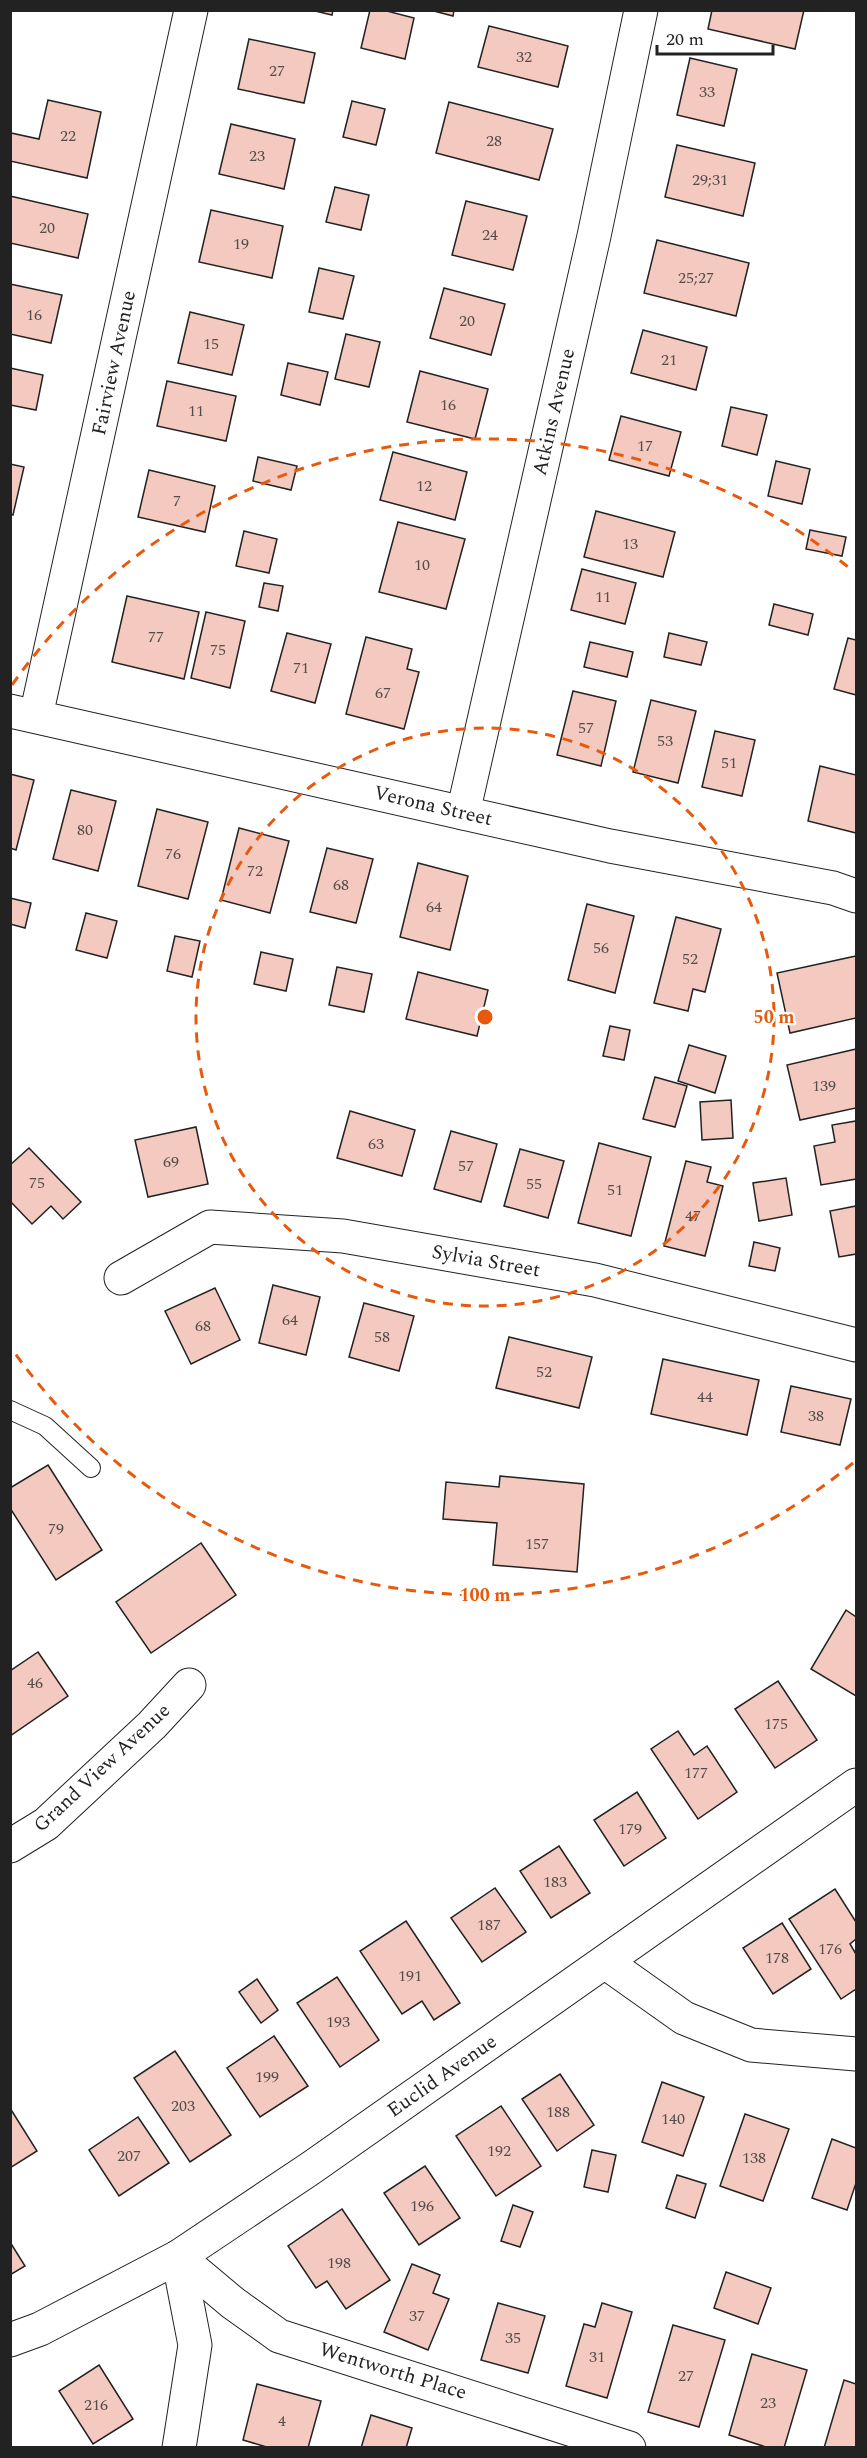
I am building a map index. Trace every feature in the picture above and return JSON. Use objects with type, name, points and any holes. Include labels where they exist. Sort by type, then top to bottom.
[{"type":"street","name":"Fairview Avenue","points":[[23,713],[191,10]]},
{"type":"street","name":"Atkins Avenue","points":[[463,813],[594,236],[642,10]]},
{"type":"street","name":"Verona Street","points":[[23,713],[610,846],[832,888],[856,896]]},
{"type":"street","name":"Sylvia Street","points":[[121,1278],[210,1227],[344,1236],[595,1280],[856,1345]]},
{"type":"street","name":"Grand View Avenue","points":[[10,1846],[46,1824],[152,1725],[189,1684]]},
{"type":"street","name":"Euclid Avenue","points":[[10,2340],[40,2329],[178,2257],[311,2168],[856,1785]]},
{"type":"street","points":[[605,1962],[684,2018],[751,2045],[856,2054]]},
{"type":"street","points":[[178,2257],[195,2344],[179,2448]]},
{"type":"street","name":"Wentworth Place","points":[[178,2257],[233,2303],[279,2336],[629,2448]]},
{"type":"lane","points":[[10,1410],[45,1426],[90,1468]]},
{"type":"building","points":[[311,10],[333,10],[332,15]]},
{"type":"building","points":[[370,10],[383,10],[414,18],[405,59],[361,48]]},
{"type":"building","points":[[430,10],[454,10],[453,16]]},
{"type":"building","points":[[712,10],[804,10],[795,49],[708,29]]},
{"type":"building","points":[[489,26],[568,46],[558,87],[478,67]]},
{"type":"building","points":[[249,39],[315,53],[304,103],[238,89]]},
{"type":"building","points":[[690,58],[737,69],[724,126],[677,115]]},
{"type":"building","points":[[48,100],[101,112],[87,178],[10,161],[11,133],[39,139]]},
{"type":"building","points":[[352,101],[385,109],[376,145],[343,137]]},
{"type":"building","points":[[449,102],[553,129],[539,180],[436,153]]},
{"type":"building","points":[[231,124],[295,139],[284,189],[219,174]]},
{"type":"building","points":[[677,145],[755,163],[743,216],[665,197]]},
{"type":"building","points":[[335,187],[369,195],[361,230],[326,222]]},
{"type":"building","points":[[10,196],[88,214],[78,258],[10,243]]},
{"type":"building","points":[[466,201],[527,216],[513,270],[452,255]]},
{"type":"building","points":[[211,210],[283,226],[272,278],[199,262]]},
{"type":"building","points":[[657,240],[749,263],[736,316],[644,293]]},
{"type":"building","points":[[319,268],[354,276],[343,319],[309,312]]},
{"type":"building","points":[[10,284],[62,295],[51,343],[10,334]]},
{"type":"building","points":[[444,288],[505,304],[491,355],[430,338]]},
{"type":"building","points":[[190,312],[244,325],[232,375],[178,363]]},
{"type":"building","points":[[643,330],[707,347],[696,390],[631,373]]},
{"type":"building","points":[[346,334],[380,342],[369,387],[335,379]]},
{"type":"building","points":[[288,363],[328,372],[320,405],[281,395]]},
{"type":"building","points":[[10,368],[43,375],[36,410],[10,405]]},
{"type":"building","points":[[420,371],[488,389],[475,439],[407,422]]},
{"type":"building","points":[[167,381],[236,396],[226,441],[157,426]]},
{"type":"building","points":[[731,407],[767,415],[757,455],[722,446]]},
{"type":"building","points":[[621,416],[681,432],[669,476],[609,460]]},
{"type":"building","points":[[393,452],[467,472],[455,520],[380,500]]},
{"type":"building","points":[[258,457],[297,466],[291,490],[253,481]]},
{"type":"building","points":[[776,461],[810,469],[802,504],[768,496]]},
{"type":"building","points":[[10,464],[24,467],[13,515],[10,514]]},
{"type":"building","points":[[149,470],[215,486],[205,532],[138,517]]},
{"type":"building","points":[[596,511],[675,532],[663,577],[584,557]]},
{"type":"building","points":[[398,522],[465,539],[446,609],[379,592]]},
{"type":"building","points":[[810,530],[846,537],[842,556],[806,549]]},
{"type":"building","points":[[244,531],[277,539],[269,573],[236,566]]},
{"type":"building","points":[[582,569],[636,583],[625,624],[571,610]]},
{"type":"building","points":[[264,583],[283,586],[278,611],[259,607]]},
{"type":"building","points":[[127,596],[199,612],[184,679],[112,662]]},
{"type":"building","points":[[774,604],[813,614],[808,635],[769,625]]},
{"type":"building","points":[[206,612],[245,621],[230,688],[191,678]]},
{"type":"building","points":[[287,633],[331,644],[315,703],[271,691]]},
{"type":"building","points":[[669,633],[707,642],[701,665],[664,657]]},
{"type":"building","points":[[366,637],[412,649],[407,669],[419,672],[404,729],[346,714]]},
{"type":"building","points":[[848,638],[856,640],[856,695],[834,689]]},
{"type":"building","points":[[590,642],[633,652],[627,677],[584,667]]},
{"type":"building","points":[[573,691],[616,701],[601,766],[557,755]]},
{"type":"building","points":[[651,700],[696,711],[678,783],[633,772]]},
{"type":"building","points":[[715,731],[755,740],[742,796],[702,787]]},
{"type":"building","points":[[820,766],[856,775],[856,833],[808,821]]},
{"type":"building","points":[[10,774],[34,780],[16,850],[10,848]]},
{"type":"building","points":[[71,790],[116,801],[98,871],[53,859]]},
{"type":"building","points":[[157,809],[208,822],[188,899],[138,886]]},
{"type":"building","points":[[239,828],[289,841],[270,913],[221,900]]},
{"type":"building","points":[[327,848],[373,859],[356,923],[310,912]]},
{"type":"building","points":[[418,863],[468,876],[450,950],[400,937]]},
{"type":"building","points":[[10,898],[31,903],[25,928],[10,924]]},
{"type":"building","points":[[587,904],[634,916],[615,993],[568,980]]},
{"type":"building","points":[[86,913],[117,921],[107,958],[76,950]]},
{"type":"building","points":[[676,917],[721,929],[705,992],[693,989],[688,1011],[654,1003]]},
{"type":"building","points":[[175,936],[200,941],[192,977],[167,971]]},
{"type":"building","points":[[261,952],[293,959],[286,991],[254,984]]},
{"type":"building","points":[[856,956],[856,1018],[790,1033],[777,973]]},
{"type":"building","points":[[337,967],[372,974],[364,1012],[329,1005]]},
{"type":"building","points":[[418,972],[488,990],[477,1036],[406,1019]]},
{"type":"building","points":[[610,1026],[630,1030],[624,1060],[603,1056]]},
{"type":"building","points":[[689,1045],[726,1056],[715,1093],[678,1081]]},
{"type":"building","points":[[856,1049],[856,1108],[800,1120],[787,1065]]},
{"type":"building","points":[[655,1077],[687,1086],[675,1127],[643,1119]]},
{"type":"building","points":[[731,1100],[733,1138],[702,1140],[700,1102]]},
{"type":"building","points":[[350,1111],[415,1130],[402,1176],[337,1158]]},
{"type":"building","points":[[856,1121],[856,1179],[821,1185],[814,1146],[835,1142],[832,1125]]},
{"type":"building","points":[[196,1127],[208,1184],[148,1197],[135,1140]]},
{"type":"building","points":[[451,1131],[497,1144],[481,1202],[434,1189]]},
{"type":"building","points":[[599,1143],[651,1157],[631,1236],[578,1223]]},
{"type":"building","points":[[29,1148],[81,1202],[63,1219],[51,1206],[32,1224],[10,1201],[10,1165]]},
{"type":"building","points":[[520,1149],[564,1161],[548,1218],[504,1206]]},
{"type":"building","points":[[686,1161],[711,1167],[707,1182],[723,1186],[705,1256],[664,1246]]},
{"type":"building","points":[[786,1178],[792,1215],[759,1221],[753,1183]]},
{"type":"building","points":[[856,1206],[856,1254],[839,1257],[830,1211]]},
{"type":"building","points":[[754,1242],[780,1248],[775,1271],[749,1266]]},
{"type":"building","points":[[273,1285],[320,1297],[306,1355],[259,1343]]},
{"type":"building","points":[[215,1288],[240,1340],[191,1364],[165,1311]]},
{"type":"building","points":[[364,1303],[414,1316],[399,1371],[349,1357]]},
{"type":"building","points":[[509,1337],[592,1357],[579,1408],[496,1388]]},
{"type":"building","points":[[663,1359],[759,1380],[747,1435],[651,1414]]},
{"type":"building","points":[[791,1386],[851,1399],[840,1445],[781,1432]]},
{"type":"building","points":[[48,1465],[102,1550],[56,1580],[10,1508],[10,1488]]},
{"type":"building","points":[[500,1476],[584,1484],[577,1572],[493,1565],[497,1523],[443,1519],[446,1482],[499,1487]]},
{"type":"building","points":[[201,1543],[236,1595],[151,1653],[116,1602]]},
{"type":"building","points":[[846,1610],[856,1617],[856,1696],[811,1669]]},
{"type":"building","points":[[38,1652],[68,1696],[10,1736],[10,1671]]},
{"type":"building","points":[[778,1681],[817,1740],[775,1768],[735,1709]]},
{"type":"building","points":[[678,1731],[694,1755],[707,1746],[737,1792],[698,1819],[651,1749]]},
{"type":"building","points":[[637,1792],[666,1838],[624,1866],[594,1820]]},
{"type":"building","points":[[559,1846],[590,1893],[551,1918],[520,1871]]},
{"type":"building","points":[[495,1888],[526,1932],[482,1962],[451,1918]]},
{"type":"building","points":[[835,1889],[856,1922],[856,1939],[850,1944],[856,1954],[856,1989],[841,1999],[789,1919]]},
{"type":"building","points":[[406,1921],[460,2003],[434,2020],[422,2001],[402,2014],[360,1951]]},
{"type":"building","points":[[782,1923],[811,1969],[773,1994],[743,1948]]},
{"type":"building","points":[[337,1977],[379,2040],[340,2067],[297,2003]]},
{"type":"building","points":[[257,1979],[278,2010],[261,2023],[239,1992]]},
{"type":"building","points":[[274,2036],[308,2086],[260,2117],[227,2068]]},
{"type":"building","points":[[175,2051],[231,2135],[190,2162],[134,2078]]},
{"type":"building","points":[[560,2074],[594,2125],[557,2151],[522,2099]]},
{"type":"building","points":[[662,2082],[704,2097],[683,2156],[642,2142]]},
{"type":"building","points":[[501,2106],[541,2166],[496,2196],[456,2136]]},
{"type":"building","points":[[10,2108],[37,2151],[10,2168]]},
{"type":"building","points":[[745,2114],[789,2129],[763,2201],[720,2186]]},
{"type":"building","points":[[138,2117],[169,2163],[119,2196],[89,2150]]},
{"type":"building","points":[[832,2139],[856,2148],[856,2183],[847,2210],[812,2198]]},
{"type":"building","points":[[592,2150],[616,2155],[608,2192],[584,2187]]},
{"type":"building","points":[[425,2166],[460,2218],[419,2245],[384,2193]]},
{"type":"building","points":[[677,2175],[706,2184],[695,2218],[666,2208]]},
{"type":"building","points":[[513,2205],[533,2212],[520,2247],[501,2241]]},
{"type":"building","points":[[342,2209],[390,2280],[346,2309],[327,2281],[316,2288],[288,2246]]},
{"type":"building","points":[[10,2242],[25,2266],[10,2275]]},
{"type":"building","points":[[412,2264],[440,2275],[433,2293],[449,2299],[428,2350],[384,2332]]},
{"type":"building","points":[[726,2272],[771,2288],[758,2324],[714,2308]]},
{"type":"building","points":[[498,2303],[545,2316],[528,2373],[481,2360]]},
{"type":"building","points":[[602,2303],[632,2312],[607,2398],[566,2386],[584,2324],[595,2327]]},
{"type":"building","points":[[673,2325],[725,2340],[699,2427],[648,2412]]},
{"type":"building","points":[[752,2354],[807,2370],[784,2448],[769,2448],[729,2435]]},
{"type":"building","points":[[99,2365],[133,2419],[93,2444],[59,2391]]},
{"type":"building","points":[[844,2380],[856,2384],[856,2448],[824,2448]]},
{"type":"building","points":[[257,2384],[321,2401],[308,2448],[270,2448],[243,2440]]},
{"type":"building","points":[[371,2415],[412,2428],[406,2448],[361,2448]]}]
